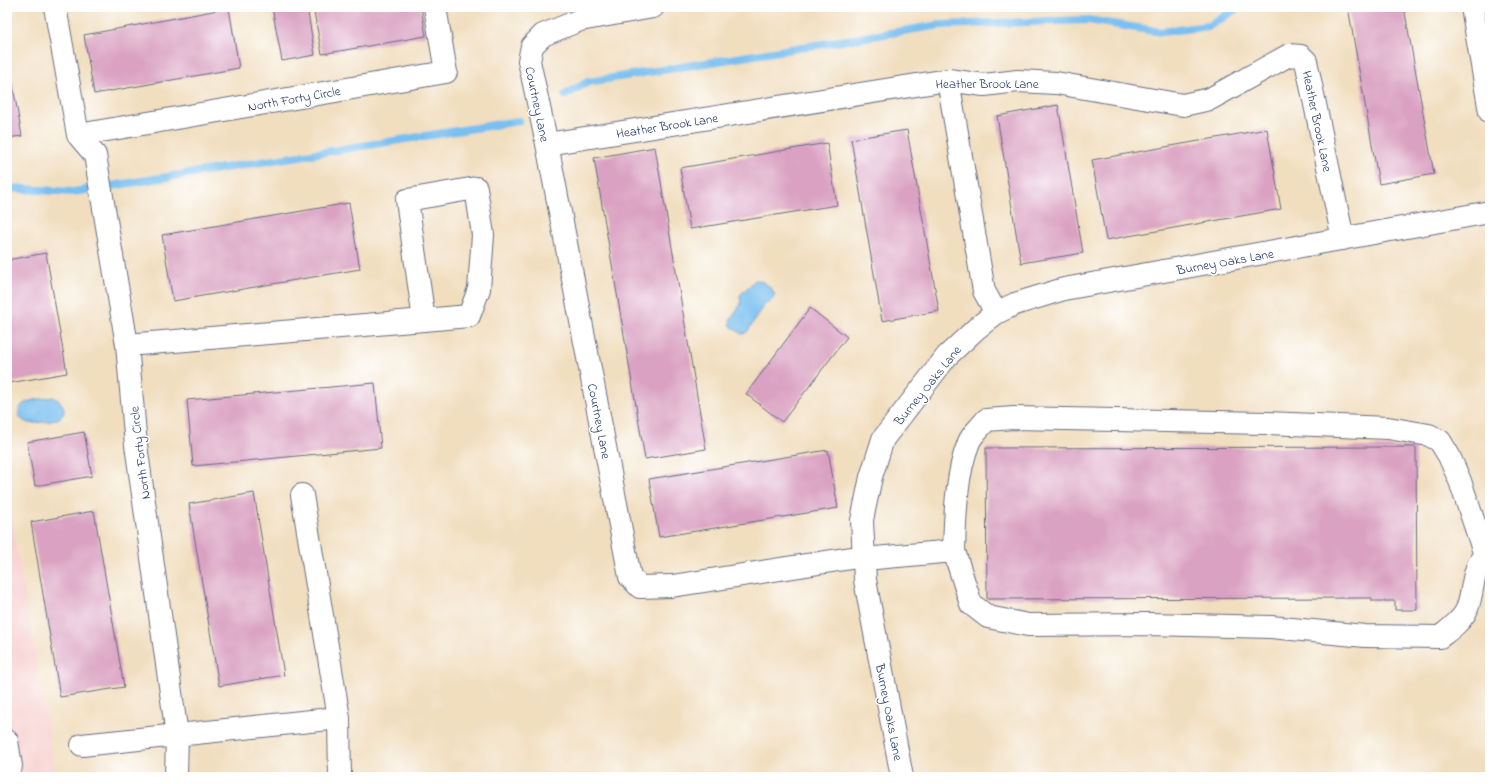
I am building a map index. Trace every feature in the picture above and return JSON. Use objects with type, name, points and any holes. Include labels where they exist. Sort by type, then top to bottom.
[{"type":"street","points":[[55,7],[78,135]]},
{"type":"street","name":"North Forty Circle","points":[[78,135],[446,72],[435,7]]},
{"type":"street","name":"Courtney Lane","points":[[653,7],[580,20],[543,35],[532,46],[529,61],[547,144],[630,577],[640,587],[672,586],[864,557],[954,550]]},
{"type":"street","points":[[1472,7],[1490,112]]},
{"type":"street","name":"Heather Brook Lane","points":[[547,144],[948,80],[984,85],[1018,82],[1056,82],[1183,105],[1210,99],[1289,56],[1301,56],[1306,61],[1343,239]]},
{"type":"street","points":[[948,80],[984,291],[996,313]]},
{"type":"street","name":"North Forty Circle","points":[[78,135],[95,155],[127,345],[136,445],[177,735],[176,777]]},
{"type":"street","points":[[127,345],[424,320],[469,316],[479,289],[483,235],[476,188],[407,200],[424,320]]},
{"type":"street","name":"Burney Oaks Lane","points":[[902,777],[866,587],[862,520],[870,477],[883,439],[947,356],[996,313],[1016,304],[1064,289],[1490,212]]},
{"type":"street","points":[[1014,418],[1267,422],[1388,428],[1429,435],[1440,441],[1449,456],[1487,553],[1476,568],[1472,594],[1465,613],[1440,637],[1365,636],[1271,627],[1149,624],[1028,625],[988,617],[971,604],[954,550],[955,518],[962,466],[969,441],[986,420],[1014,418]]},
{"type":"street","points":[[302,494],[339,718],[340,777]]},
{"type":"street","points":[[82,745],[339,718]]},
{"type":"street","points":[[7,741],[11,766],[7,766]]},
{"type":"shaded area","points":[[7,492],[56,777],[7,777]]},
{"type":"water","points":[[755,280],[761,281],[767,285],[775,296],[771,301],[766,303],[747,332],[742,334],[731,326],[730,321],[741,304],[740,295]]},
{"type":"water","points":[[53,397],[60,401],[64,408],[61,417],[55,420],[35,423],[22,420],[19,410],[25,403]]},
{"type":"building","points":[[272,7],[307,7],[315,55],[282,61]]},
{"type":"building","points":[[313,7],[421,7],[426,36],[322,54]]},
{"type":"building","points":[[1348,7],[1404,7],[1434,174],[1379,184]]},
{"type":"building","points":[[229,8],[239,68],[94,94],[84,35]]},
{"type":"building","points":[[7,53],[22,136],[7,138]]},
{"type":"building","points":[[1058,105],[1083,253],[1021,263],[997,116]]},
{"type":"building","points":[[1267,129],[1281,209],[1106,240],[1092,160]]},
{"type":"building","points":[[907,130],[939,311],[882,321],[851,139]]},
{"type":"building","points":[[827,143],[837,205],[690,229],[680,168]]},
{"type":"building","points":[[655,147],[706,449],[645,459],[594,158]]},
{"type":"building","points":[[349,203],[360,269],[173,301],[162,235]]},
{"type":"building","points":[[46,253],[67,373],[9,383],[7,372],[7,260]]},
{"type":"building","points":[[810,308],[847,337],[782,422],[746,394]]},
{"type":"building","points":[[375,383],[381,448],[193,466],[187,400]]},
{"type":"building","points":[[84,432],[92,476],[35,486],[27,442]]},
{"type":"building","points":[[1416,447],[1417,610],[1395,610],[1395,601],[1372,601],[1372,598],[987,599],[986,448]]},
{"type":"building","points":[[828,450],[838,508],[659,537],[649,479]]},
{"type":"building","points":[[254,493],[284,675],[219,686],[189,504]]},
{"type":"building","points":[[94,511],[124,687],[60,697],[31,522]]},
{"type":"waterway","points":[[565,95],[588,82],[940,25],[1088,20],[1161,32],[1209,26],[1239,7]]},
{"type":"waterway","points":[[7,188],[73,192],[519,121]]}]
